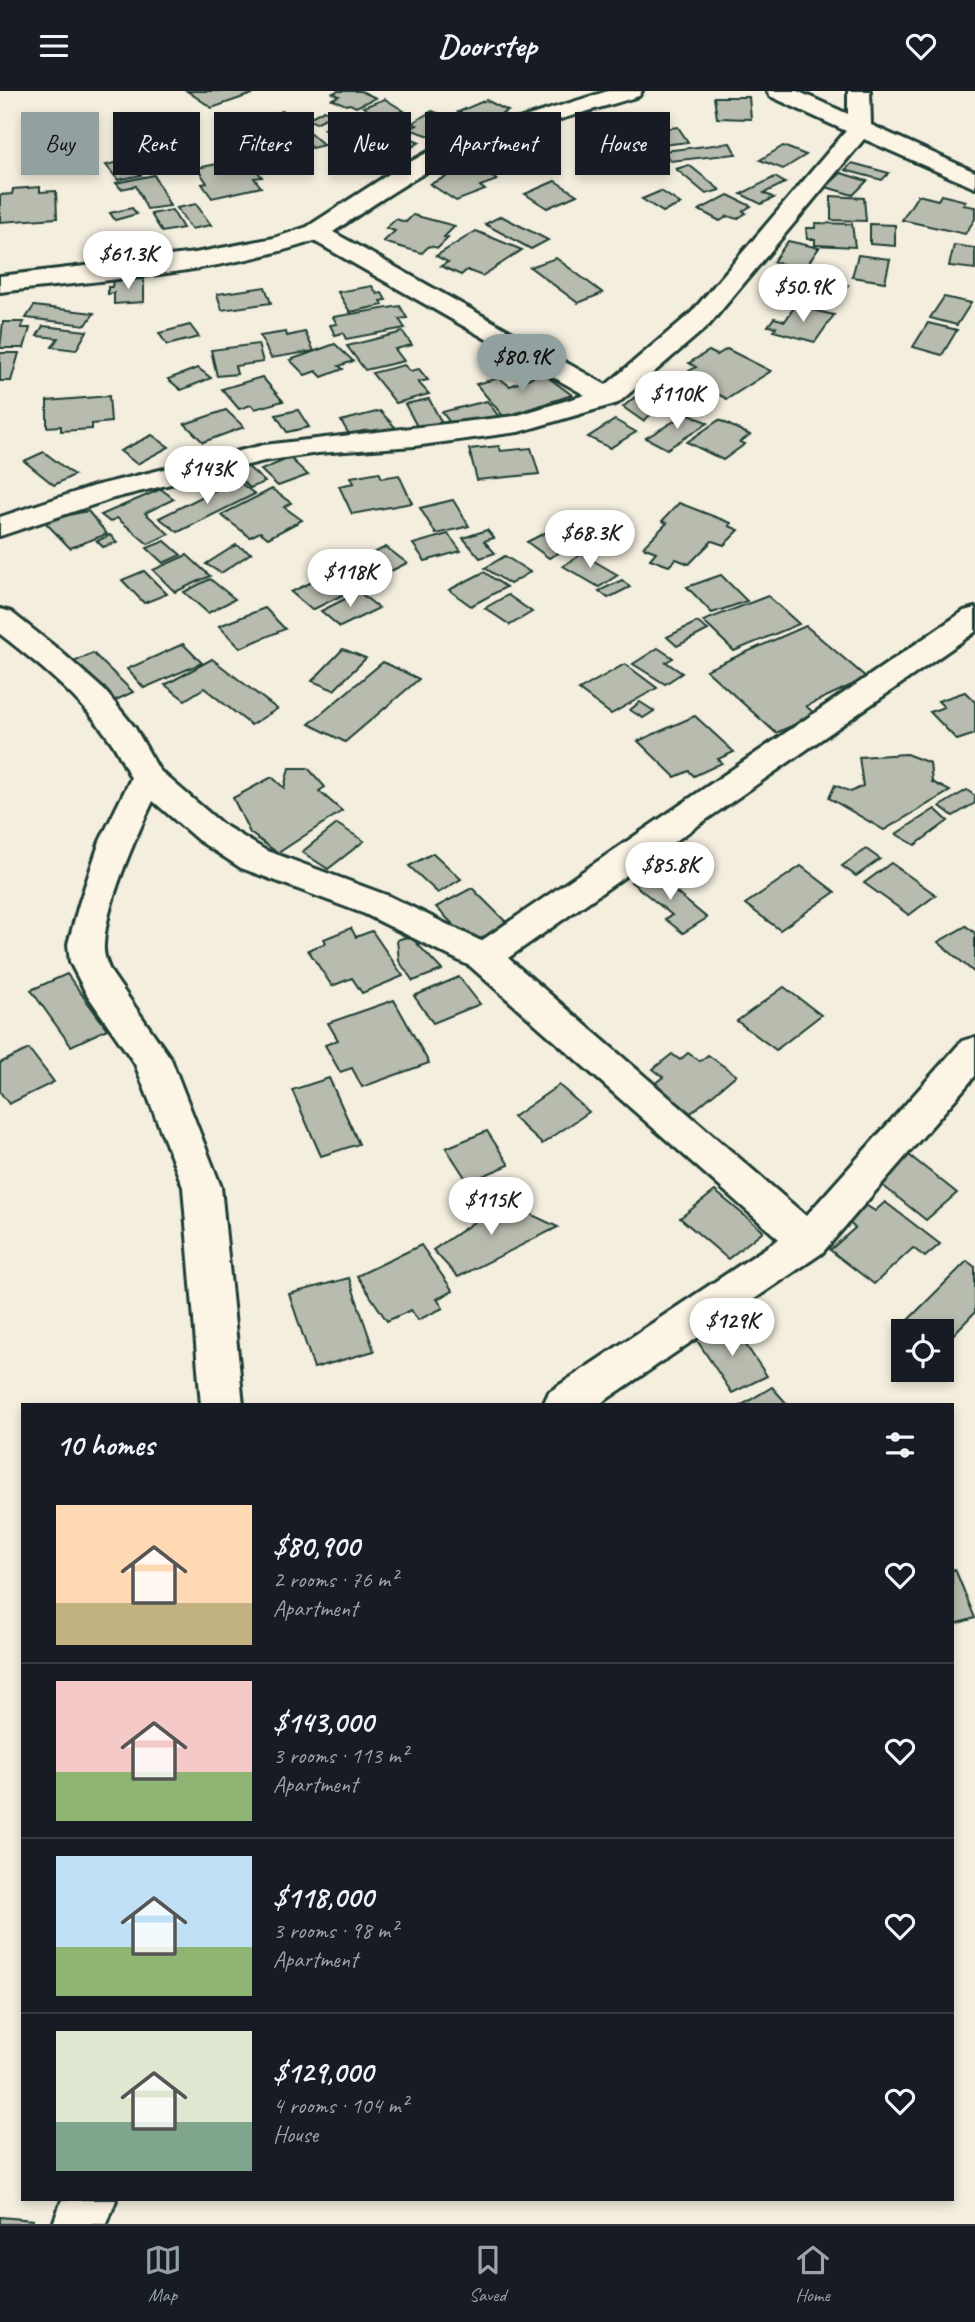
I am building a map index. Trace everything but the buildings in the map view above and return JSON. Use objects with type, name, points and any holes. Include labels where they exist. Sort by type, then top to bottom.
[{"type":"street","points":[[0,284],[195,261],[280,244],[316,232],[400,177],[440,155],[482,138],[631,91]]},
{"type":"street","points":[[778,91],[975,181]]},
{"type":"street","points":[[0,527],[104,492],[264,453],[318,445],[414,438],[518,424],[608,397],[700,319],[860,129],[859,91]]},
{"type":"street","points":[[316,232],[608,397]]},
{"type":"street","points":[[482,957],[975,618]]},
{"type":"street","points":[[0,619],[41,650],[91,697],[121,731],[146,778],[210,832],[253,859],[377,905],[482,957],[808,1241]]},
{"type":"street","points":[[146,778],[117,841],[96,904],[86,944],[88,962],[99,983],[152,1059],[202,1187],[222,1403]]},
{"type":"street","points":[[567,1403],[808,1241],[975,1051]]},
{"type":"street","points":[[80,2224],[89,2201]]}]
